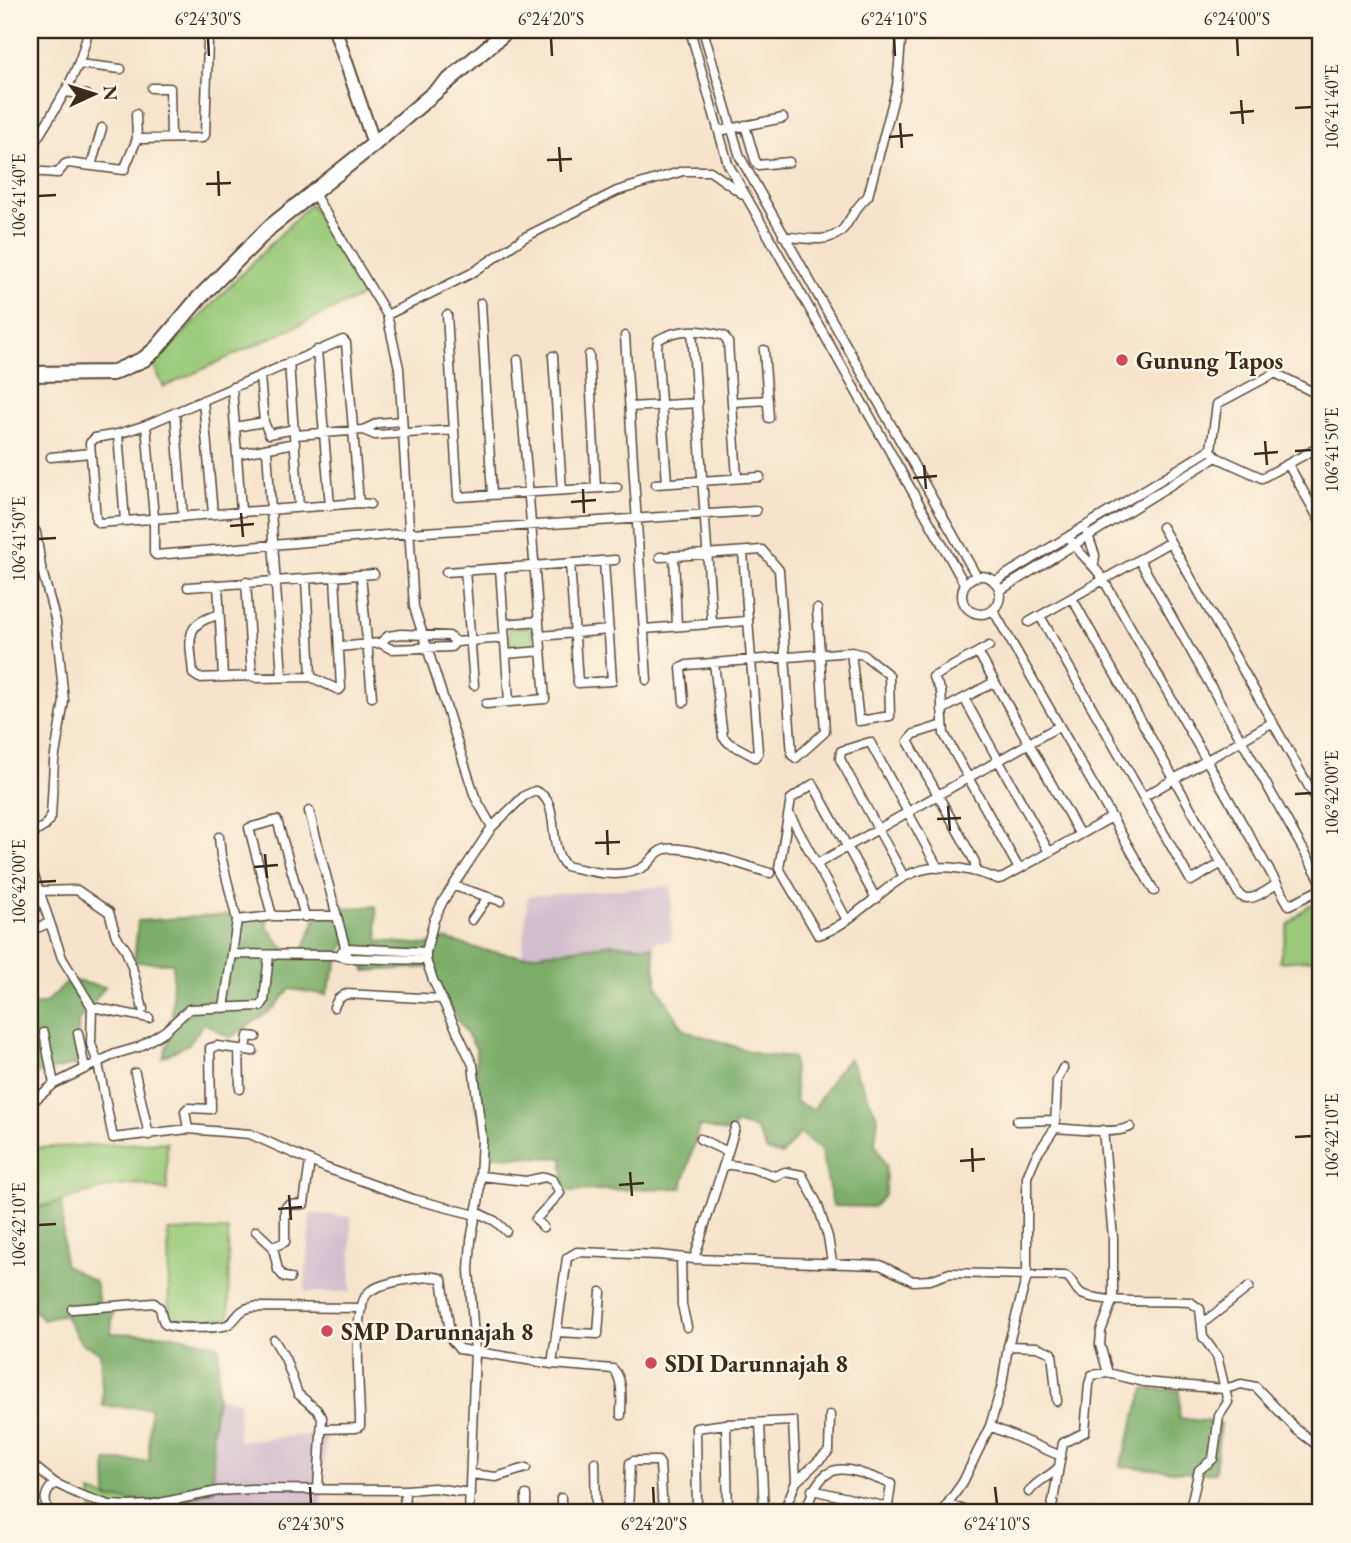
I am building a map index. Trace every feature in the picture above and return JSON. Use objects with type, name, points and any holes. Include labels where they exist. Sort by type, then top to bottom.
[{"type":"main road","points":[[30,374],[112,373],[144,359],[270,227],[374,144],[508,30]]},
{"type":"street","points":[[30,150],[66,92],[79,64],[88,30]]},
{"type":"street","points":[[335,30],[374,144]]},
{"type":"street","points":[[690,30],[729,164],[746,196],[965,585],[962,600],[971,612],[986,614],[997,605],[999,591],[989,578],[977,577],[965,585]]},
{"type":"street","points":[[703,30],[740,157],[977,577]]},
{"type":"street","points":[[783,236],[823,238],[837,234],[855,208],[868,196],[897,86],[902,30]]},
{"type":"street","points":[[137,139],[202,138],[205,135],[208,40]]},
{"type":"street","points":[[79,64],[121,69]]},
{"type":"street","points":[[152,88],[170,88],[171,138]]},
{"type":"street","points":[[66,92],[87,95]]},
{"type":"street","points":[[30,172],[58,173],[68,163],[124,170],[137,139],[136,114]]},
{"type":"street","points":[[719,131],[783,118]]},
{"type":"street","points":[[744,125],[754,160],[758,165],[789,162]]},
{"type":"street","points":[[91,166],[102,128]]},
{"type":"street","points":[[385,312],[472,273],[525,237],[617,191],[683,171],[704,170],[710,171],[746,196]]},
{"type":"street","points":[[313,191],[385,312],[399,368],[410,533],[410,578],[414,607],[475,797],[492,827]]},
{"type":"street","points":[[797,284],[806,276]]},
{"type":"street","points":[[481,303],[492,495]]},
{"type":"street","points":[[447,315],[458,497],[617,487]]},
{"type":"street","points":[[667,483],[658,340],[676,331],[724,336],[729,350],[737,478]]},
{"type":"street","points":[[692,331],[712,622]]},
{"type":"street","points":[[625,336],[647,680]]},
{"type":"street","points":[[359,503],[358,431],[346,342],[340,340],[146,425],[93,439],[90,453],[97,522],[359,503],[370,505]]},
{"type":"street","points":[[317,350],[330,506]]},
{"type":"street","points":[[764,350],[769,418]]},
{"type":"street","points":[[589,355],[596,488]]},
{"type":"street","points":[[553,356],[562,491]]},
{"type":"street","points":[[486,704],[545,699],[518,360]]},
{"type":"street","points":[[289,362],[299,508]]},
{"type":"street","points":[[1213,453],[1217,404],[1275,373],[1321,396]]},
{"type":"street","points":[[260,376],[264,422],[269,433],[295,436],[358,431],[374,435],[454,430]]},
{"type":"street","points":[[232,387],[241,511]]},
{"type":"street","points":[[203,400],[213,514]]},
{"type":"street","points":[[733,402],[768,400]]},
{"type":"street","points":[[630,407],[698,403]]},
{"type":"street","points":[[175,412],[183,517]]},
{"type":"street","points":[[358,431],[378,423],[402,421]]},
{"type":"street","points":[[234,427],[264,422]]},
{"type":"street","points":[[146,425],[156,555],[410,533],[755,511]]},
{"type":"street","points":[[1213,453],[1262,478],[1319,447],[1321,433]]},
{"type":"street","points":[[118,434],[125,521]]},
{"type":"street","points":[[238,454],[267,450],[295,436]]},
{"type":"street","points":[[267,450],[282,677]]},
{"type":"street","points":[[51,457],[90,453]]},
{"type":"street","points":[[994,582],[1071,540],[1213,453]]},
{"type":"street","points":[[1288,464],[1321,523]]},
{"type":"street","points":[[656,484],[761,477]]},
{"type":"street","points":[[30,525],[36,533],[41,566],[56,622],[64,701],[54,761],[51,817],[46,826],[30,835]]},
{"type":"street","points":[[1161,527],[1321,808]]},
{"type":"street","points":[[1086,531],[1095,555],[1094,564]]},
{"type":"street","points":[[1071,540],[1086,560],[1094,564],[1103,579],[1289,905],[1321,889]]},
{"type":"street","points":[[999,591],[1071,540]]},
{"type":"street","points":[[1029,622],[1170,542]]},
{"type":"street","points":[[660,557],[764,551],[779,570],[792,755],[798,758],[825,732],[817,609]]},
{"type":"street","points":[[714,663],[723,737],[755,757],[758,753],[743,552]]},
{"type":"street","points":[[674,556],[677,626]]},
{"type":"street","points":[[1139,559],[1321,881]]},
{"type":"street","points":[[446,572],[615,560]]},
{"type":"street","points":[[570,563],[578,683],[612,681],[604,561]]},
{"type":"street","points":[[500,568],[509,702]]},
{"type":"street","points":[[465,570],[474,685]]},
{"type":"street","points":[[188,587],[374,574]]},
{"type":"street","points":[[361,575],[372,697]]},
{"type":"street","points":[[219,615],[204,618],[193,626],[190,635],[193,674],[199,677],[313,678],[341,690],[335,577]]},
{"type":"street","points":[[306,579],[313,678]]},
{"type":"street","points":[[246,582],[252,676]]},
{"type":"street","points":[[218,585],[223,677]]},
{"type":"street","points":[[1072,598],[1240,896],[1252,898],[1277,884]]},
{"type":"street","points":[[993,610],[1154,891]]},
{"type":"street","points":[[1040,616],[1191,881],[1222,863]]},
{"type":"street","points":[[504,624],[539,621]]},
{"type":"street","points":[[644,629],[747,621]]},
{"type":"street","points":[[540,636],[609,630]]},
{"type":"street","points":[[339,646],[380,643],[392,634],[449,636],[456,642]]},
{"type":"street","points":[[380,643],[391,649],[426,648],[451,647],[456,642],[471,640],[505,638]]},
{"type":"street","points":[[989,646],[933,677],[941,691],[944,734],[1019,869]]},
{"type":"street","points":[[506,654],[541,651]]},
{"type":"street","points":[[684,702],[681,668],[687,665],[851,652],[864,655],[889,675],[890,716],[859,721],[851,652]]},
{"type":"street","points":[[978,652],[1080,835]]},
{"type":"street","points":[[942,710],[994,682]]},
{"type":"street","points":[[964,698],[1049,852]]},
{"type":"street","points":[[1143,797],[1273,722]]},
{"type":"street","points":[[943,724],[914,734],[908,741],[975,862],[975,870]]},
{"type":"street","points":[[817,864],[1059,726]]},
{"type":"street","points":[[904,877],[840,759],[841,751],[870,742],[938,868]]},
{"type":"street","points":[[876,899],[813,785],[791,799],[779,868],[818,935],[848,920],[876,899],[904,877],[938,868],[975,870],[998,879],[1112,817]]},
{"type":"street","points":[[469,1513],[475,1351],[469,1270],[481,1177],[482,1139],[473,1065],[441,999],[426,956],[434,920],[492,827],[524,796],[535,791],[542,793],[550,804],[555,850],[566,866],[610,874],[629,872],[645,865],[659,851],[668,849],[700,853],[770,873]]},
{"type":"street","points":[[309,811],[348,953]]},
{"type":"street","points":[[790,815],[848,920]]},
{"type":"street","points":[[272,916],[249,828],[277,820],[305,917]]},
{"type":"street","points":[[219,837],[237,920],[224,1008]]},
{"type":"street","points":[[30,864],[62,958],[92,1007],[90,1044],[98,1063],[113,1138],[188,1129],[250,1134],[310,1161],[413,1199],[495,1221],[506,1231]]},
{"type":"street","points":[[454,886],[501,901]]},
{"type":"street","points":[[39,891],[77,890],[109,912],[116,936],[125,948],[132,967],[143,1009]]},
{"type":"street","points":[[471,920],[488,897]]},
{"type":"street","points":[[237,920],[272,916],[336,916]]},
{"type":"street","points":[[30,931],[48,923]]},
{"type":"street","points":[[232,954],[348,953],[426,956]]},
{"type":"street","points":[[30,1104],[54,1084],[115,1054],[139,1047],[165,1031],[189,1009],[261,1006],[264,1001],[269,955]]},
{"type":"street","points":[[334,1007],[338,999],[346,994],[441,999]]},
{"type":"street","points":[[92,1007],[149,1018]]},
{"type":"street","points":[[78,1032],[85,1069]]},
{"type":"street","points":[[44,1033],[54,1084]]},
{"type":"street","points":[[240,1089],[248,1036],[256,1037]]},
{"type":"street","points":[[188,1129],[185,1111],[188,1108],[211,1109],[210,1048],[217,1046],[246,1050]]},
{"type":"street","points":[[941,1513],[963,1482],[990,1426],[1002,1385],[1008,1346],[1027,1276],[1027,1177],[1055,1124],[1057,1080],[1063,1068]]},
{"type":"street","points":[[135,1073],[149,1135]]},
{"type":"street","points":[[1017,1121],[1103,1130],[1124,1130],[1130,1127]]},
{"type":"street","points":[[694,1259],[735,1128]]},
{"type":"street","points":[[1103,1130],[1113,1238],[1113,1299],[1101,1331],[1100,1345],[1108,1373]]},
{"type":"street","points":[[700,1139],[728,1152]]},
{"type":"street","points":[[273,1247],[286,1240],[286,1206],[304,1204],[310,1161]]},
{"type":"street","points":[[724,1164],[751,1168],[775,1176],[785,1172],[802,1175],[817,1203],[828,1237],[832,1262]]},
{"type":"street","points":[[481,1177],[514,1181],[545,1177],[553,1180],[560,1193],[536,1219],[543,1227]]},
{"type":"street","points":[[256,1231],[273,1247],[278,1270],[284,1277],[290,1278]]},
{"type":"street","points":[[552,1364],[563,1275],[569,1255],[586,1252],[694,1259],[880,1265],[913,1281],[930,1280],[950,1273],[1069,1276],[1082,1294],[1113,1299],[1190,1301],[1199,1307],[1203,1336],[1217,1356],[1228,1402],[1219,1416],[1213,1459],[1199,1470],[1189,1513]]},
{"type":"street","points":[[681,1258],[682,1305],[687,1327]]},
{"type":"street","points":[[322,1429],[360,1426],[357,1338],[362,1308],[369,1292],[393,1282],[438,1277],[443,1281],[454,1344],[459,1349],[552,1364],[613,1368],[620,1380],[621,1415]]},
{"type":"street","points":[[1203,1323],[1249,1287]]},
{"type":"street","points":[[556,1332],[598,1334],[601,1292]]},
{"type":"street","points":[[72,1309],[154,1303],[160,1308],[164,1322],[177,1328],[225,1326],[245,1308],[254,1307],[362,1308]]},
{"type":"street","points":[[274,1340],[285,1358],[298,1394],[319,1412],[322,1429],[318,1489]]},
{"type":"street","points":[[1008,1346],[1037,1347],[1052,1353],[1057,1401]]},
{"type":"street","points":[[1051,1513],[1064,1441],[1085,1432],[1090,1379],[1093,1376],[1108,1373],[1144,1382],[1224,1389],[1241,1384],[1255,1387],[1297,1430],[1321,1448]]},
{"type":"street","points":[[783,1513],[796,1482],[829,1451],[830,1415]]},
{"type":"street","points":[[697,1513],[696,1428],[793,1421],[796,1482]]},
{"type":"street","points":[[760,1423],[764,1513]]},
{"type":"street","points":[[726,1424],[728,1513]]},
{"type":"street","points":[[990,1426],[1060,1456]]},
{"type":"street","points":[[628,1513],[630,1463],[633,1461],[657,1461],[660,1464],[663,1513]]},
{"type":"street","points":[[595,1462],[596,1513]]},
{"type":"street","points":[[30,1467],[35,1467],[55,1483],[109,1505],[161,1504],[218,1491],[434,1488],[470,1493]]},
{"type":"street","points":[[471,1474],[496,1476],[526,1468]]},
{"type":"street","points":[[805,1513],[812,1490],[832,1470],[839,1468],[858,1472],[891,1484],[887,1510],[812,1490]]},
{"type":"street","points":[[1029,1492],[1034,1484],[1045,1480],[1058,1468]]},
{"type":"street","points":[[48,1513],[44,1498],[55,1483]]},
{"type":"street","points":[[404,1513],[405,1490]]},
{"type":"street","points":[[526,1495],[526,1513]]},
{"type":"street","points":[[561,1498],[561,1513]]},
{"type":"street","points":[[949,1504],[973,1513]]},
{"type":"street","points":[[777,1513],[791,1513]]},
{"type":"shaded area","points":[[671,886],[672,941],[657,941],[653,947],[612,944],[522,956],[528,896]]},
{"type":"shaded area","points":[[310,1213],[351,1217],[351,1292],[305,1292]]},
{"type":"shaded area","points":[[217,1397],[240,1401],[238,1441],[327,1433],[321,1493],[322,1513],[174,1513],[172,1504],[214,1490],[212,1433]]},
{"type":"green space","points":[[310,204],[364,295],[164,387],[152,363]]},
{"type":"green space","points":[[532,626],[534,648],[510,650],[509,628]]},
{"type":"green space","points":[[1321,904],[1321,959],[1279,962],[1288,925],[1309,905]]},
{"type":"green space","points":[[376,906],[378,941],[427,945],[445,939],[483,950],[522,956],[612,944],[653,947],[657,986],[684,1030],[761,1055],[793,1058],[796,1102],[813,1110],[849,1058],[878,1118],[875,1143],[886,1166],[885,1195],[873,1207],[833,1206],[821,1150],[800,1133],[782,1155],[767,1151],[756,1129],[736,1124],[731,1133],[699,1126],[682,1188],[564,1191],[563,1158],[493,1156],[476,1106],[476,1048],[439,990],[433,967],[365,971],[361,948],[344,944],[326,995],[290,989],[274,1008],[230,1038],[204,1023],[189,1044],[163,1057],[172,1031],[173,963],[134,962],[138,921],[271,912],[266,925],[282,947],[302,953],[319,911]]},
{"type":"green space","points":[[70,980],[105,987],[78,1022],[79,1065],[30,1075],[30,1004],[44,1004]]},
{"type":"green space","points":[[167,1142],[167,1191],[138,1184],[110,1187],[35,1208],[31,1148]]},
{"type":"green space","points":[[62,1201],[64,1264],[95,1282],[100,1308],[113,1311],[111,1333],[174,1335],[219,1345],[217,1397],[212,1433],[214,1490],[172,1504],[107,1498],[106,1461],[149,1461],[150,1408],[103,1406],[100,1352],[81,1343],[64,1314],[43,1320],[30,1306],[30,1211]]},
{"type":"green space","points":[[228,1230],[229,1318],[169,1319],[168,1231]]},
{"type":"green space","points":[[1144,1389],[1180,1390],[1179,1418],[1220,1423],[1215,1472],[1195,1473],[1120,1466]]},
{"type":"green space","points":[[91,1492],[108,1498],[172,1504],[174,1513],[93,1513]]},
{"type":"place","name":"Gunung Tapos","points":[[1122,360]]},
{"type":"place","name":"SMP Darunnajah 8","points":[[327,1331]]},
{"type":"place","name":"SDI Darunnajah 8","points":[[651,1363]]}]
